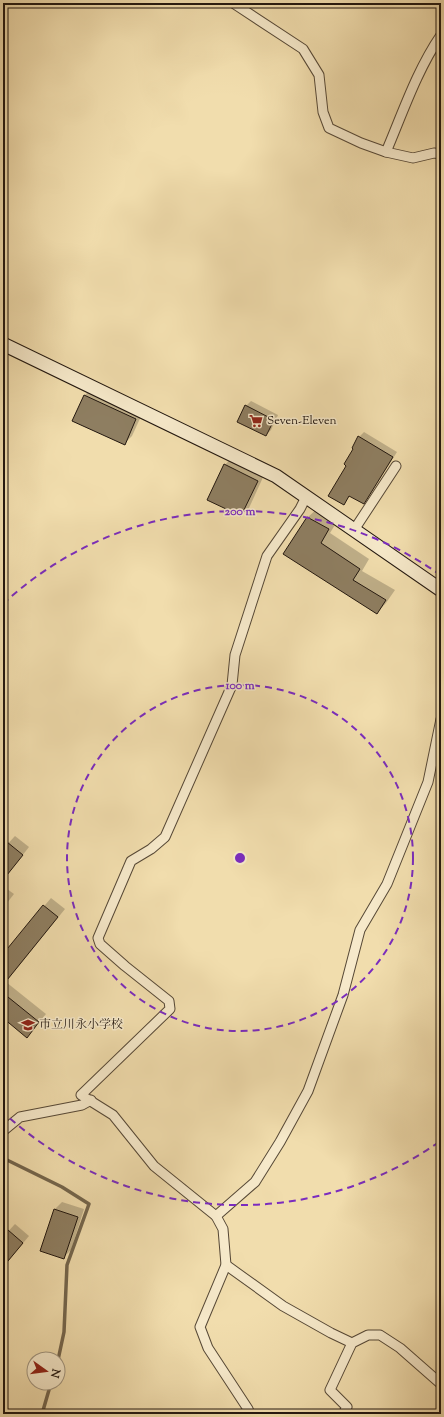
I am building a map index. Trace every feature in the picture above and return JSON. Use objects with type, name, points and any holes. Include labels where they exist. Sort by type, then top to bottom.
[{"type":"street","points":[[233,3],[303,49],[319,75],[323,112],[329,128],[361,143],[386,152],[413,158],[441,154]]},
{"type":"street","points":[[386,152],[418,76],[432,47],[441,35]]},
{"type":"street","points":[[3,344],[276,476],[441,590]]},
{"type":"street","points":[[354,530],[396,466]]},
{"type":"street","points":[[250,1414],[208,1348],[200,1327],[226,1265],[223,1229],[216,1216],[154,1166],[112,1115],[91,1100],[81,1095],[170,1009],[169,1001],[100,944],[98,938],[131,861],[151,849],[165,837],[232,685],[235,655],[267,556],[300,509],[306,497]]},
{"type":"street","points":[[216,1216],[255,1182],[280,1142],[308,1092],[344,995],[360,930],[386,884],[428,782],[441,719]]},
{"type":"street","points":[[3,1131],[20,1117],[82,1105],[91,1100]]},
{"type":"street","points":[[226,1265],[283,1306],[352,1343]]},
{"type":"street","points":[[343,1414],[347,1406],[330,1390],[352,1343],[368,1335],[380,1335],[400,1348],[441,1384]]},
{"type":"building","points":[[84,395],[136,419],[125,445],[72,421]]},
{"type":"building","points":[[245,405],[274,420],[266,436],[237,422]]},
{"type":"building","points":[[358,436],[393,457],[364,504],[349,496],[344,505],[328,496],[346,466],[344,464],[353,449],[352,448]]},
{"type":"building","points":[[224,464],[258,481],[241,516],[207,500]]},
{"type":"building","points":[[307,517],[329,529],[321,543],[360,569],[353,580],[386,600],[377,614],[283,554]]},
{"type":"building","points":[[7,842],[23,855],[3,880],[3,848]]},
{"type":"building","points":[[43,905],[58,917],[3,985],[3,954]]},
{"type":"building","points":[[3,993],[39,1022],[27,1038],[3,1018]]},
{"type":"building","points":[[54,1209],[78,1217],[64,1259],[40,1251]]},
{"type":"building","points":[[8,1230],[23,1243],[3,1267],[3,1235]]},
{"type":"waterway","points":[[3,1158],[62,1187],[89,1204],[67,1265],[64,1332],[60,1351]]},
{"type":"waterway","points":[[42,1414],[49,1391]]},
{"type":"place","name":"Seven-Eleven","points":[[256,421]]},
{"type":"place","name":"市立川永小学校","points":[[28,1025]]}]
